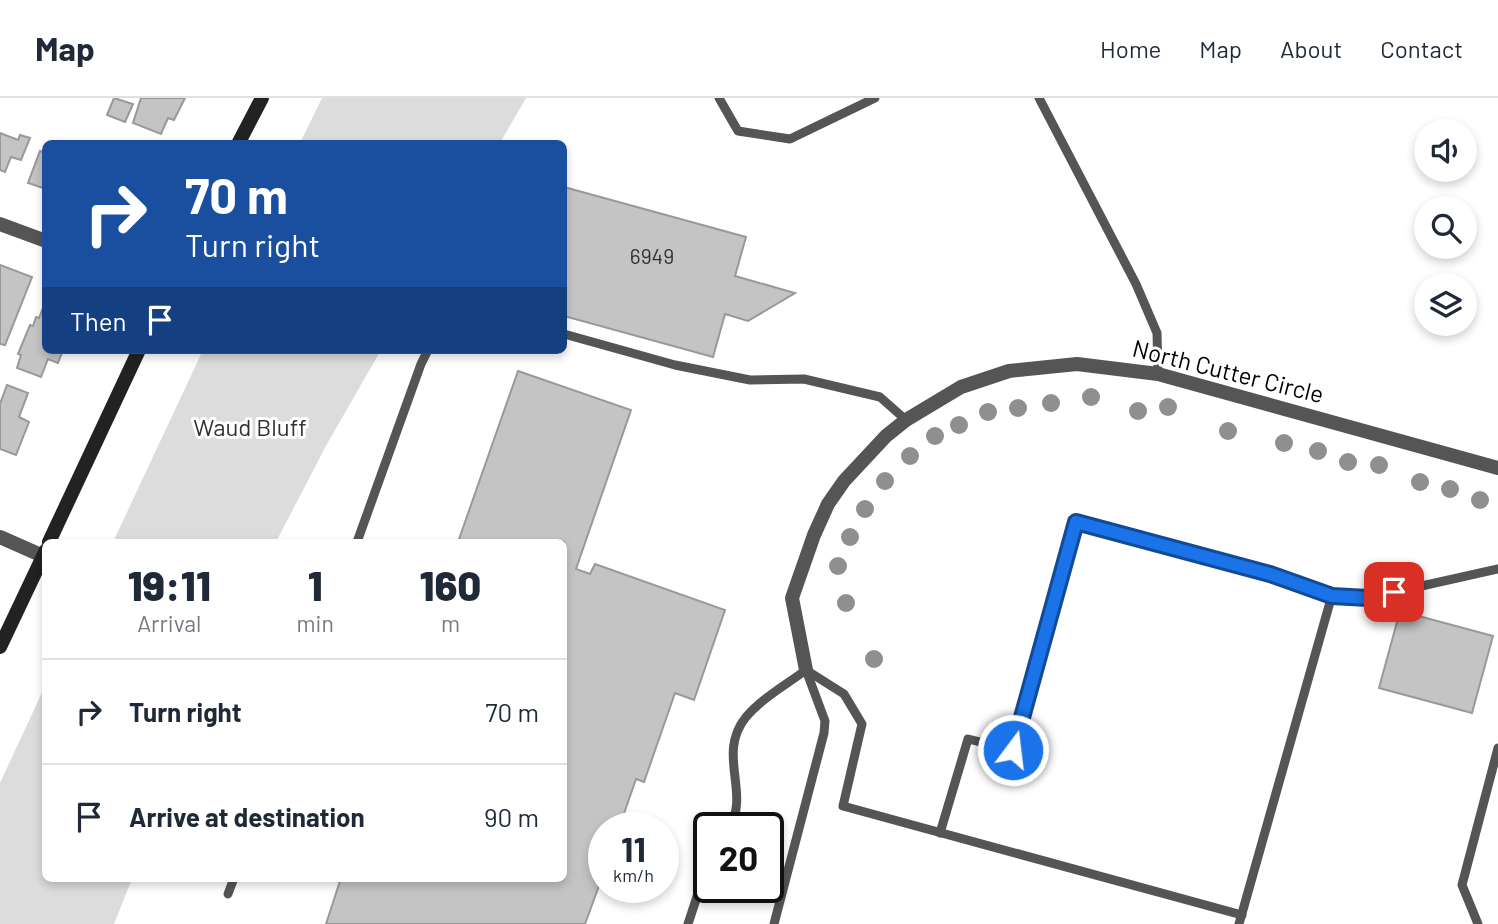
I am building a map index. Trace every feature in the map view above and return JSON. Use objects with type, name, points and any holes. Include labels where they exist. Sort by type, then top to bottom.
[{"type":"main road","points":[[240,140],[262,98]]},
{"type":"main road","points":[[51,539],[137,354]]},
{"type":"main road","points":[[0,647],[42,558]]},
{"type":"street","points":[[0,224],[42,240]]},
{"type":"street","name":"North Cutter Circle","points":[[806,670],[793,598],[814,535],[828,504],[844,481],[886,436],[906,421],[961,387],[1009,371],[1077,364],[1157,374],[1498,468]]},
{"type":"street","points":[[0,537],[42,549]]},
{"type":"lane","points":[[719,98],[738,131],[790,139],[875,98]]},
{"type":"lane","points":[[1039,98],[1142,296],[1157,333],[1157,374]]},
{"type":"lane","points":[[567,335],[675,365],[750,380],[804,379],[880,397],[906,421]]},
{"type":"lane","points":[[358,539],[426,354]]},
{"type":"lane","points":[[940,833],[968,739],[1013,750],[1076,522],[1270,574],[1332,596],[1368,598],[1498,569]]},
{"type":"lane","points":[[806,670],[844,694],[862,724],[844,806],[1240,920],[1332,596]]},
{"type":"lane","points":[[735,812],[738,793],[732,755],[733,746],[745,719],[806,670]]},
{"type":"lane","points":[[774,924],[824,733],[825,721],[806,670]]},
{"type":"lane","points":[[1478,924],[1462,885],[1498,748]]},
{"type":"lane","points":[[228,894],[232,882]]},
{"type":"lane","points":[[688,924],[695,903]]},
{"type":"green space","points":[[322,98],[526,98],[502,140],[301,140]]},
{"type":"green space","name":"Waud Bluff","points":[[201,354],[379,354],[327,444],[278,539],[114,539]]},
{"type":"green space","points":[[42,692],[42,882],[131,882],[114,924],[0,924],[0,783]]},
{"type":"building","points":[[114,98],[133,104],[125,122],[107,115]]},
{"type":"building","points":[[141,98],[185,98],[174,120],[168,118],[161,134],[133,123]]},
{"type":"building","points":[[0,133],[18,140],[20,135],[30,138],[21,160],[11,157],[5,172],[0,170]]},
{"type":"building","points":[[40,151],[42,152],[42,188],[28,183]]},
{"type":"building","points":[[567,188],[746,237],[735,276],[795,293],[748,321],[725,314],[713,357],[567,317]]},
{"type":"building","points":[[0,265],[32,277],[5,345],[0,344]]},
{"type":"building","points":[[42,310],[42,354],[61,354],[58,363],[48,359],[41,377],[17,368],[21,355],[18,354],[30,325],[33,326],[36,317],[39,318]]},
{"type":"building","points":[[518,371],[631,410],[576,569],[590,574],[595,564],[725,610],[694,700],[675,693],[644,782],[636,779],[625,812],[588,812],[588,903],[593,903],[585,924],[326,924],[340,882],[567,882],[567,539],[459,539]]},
{"type":"building","points":[[7,385],[28,393],[19,417],[29,422],[16,455],[0,449],[0,404]]},
{"type":"building","points":[[1400,611],[1493,636],[1472,713],[1379,688]]},
{"type":"route","points":[[1013,750],[1076,522],[1270,574],[1332,596],[1368,598],[1394,592]]}]
